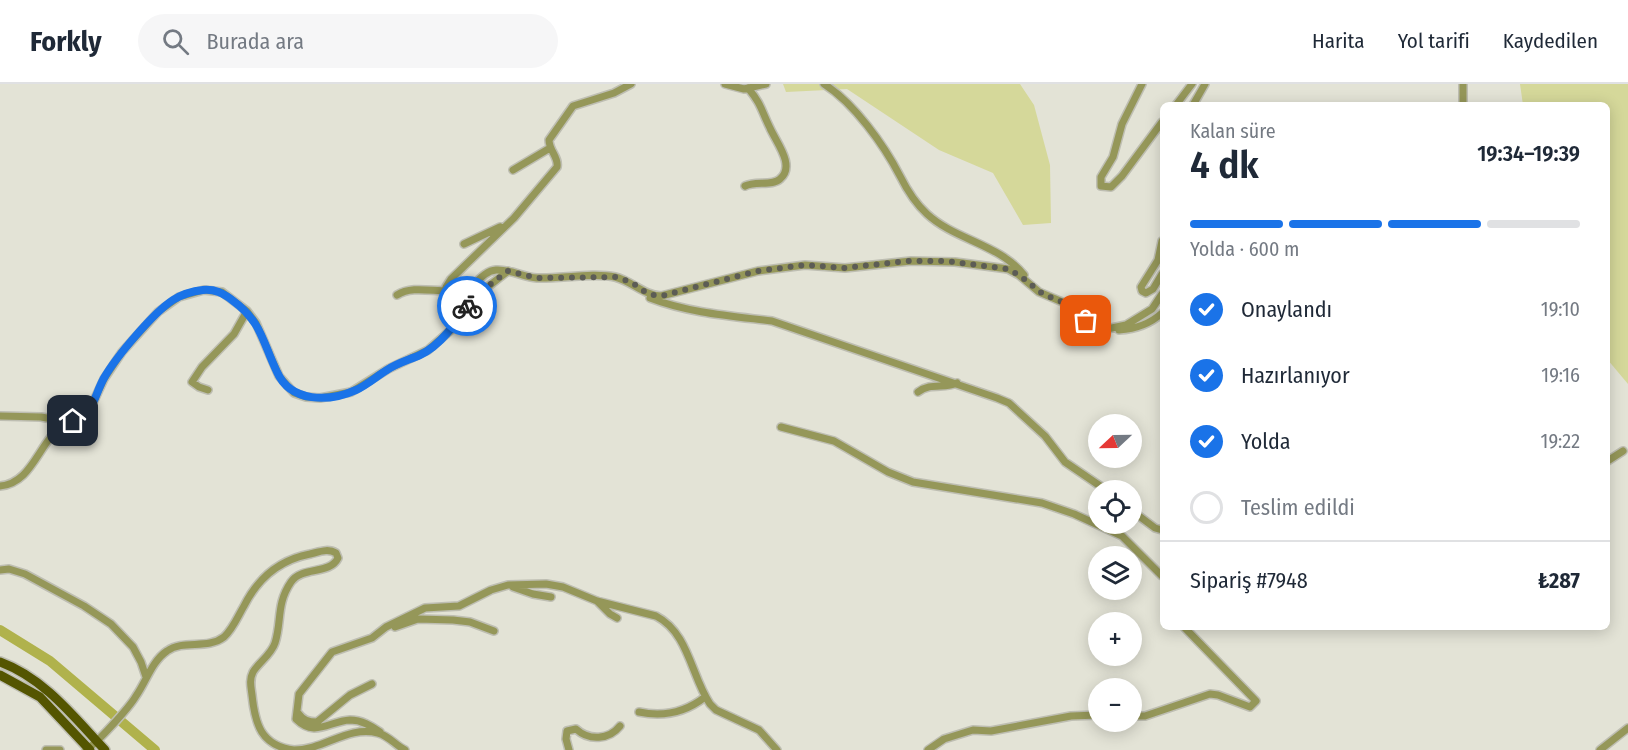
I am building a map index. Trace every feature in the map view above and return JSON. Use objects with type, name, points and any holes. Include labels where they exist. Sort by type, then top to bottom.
[{"type":"main road","points":[[0,662],[16,668],[45,688],[99,738],[105,750]]},
{"type":"main road","points":[[0,675],[40,697],[88,750]]},
{"type":"street","points":[[447,291],[446,287],[450,279],[510,221],[557,166],[558,162],[550,148],[550,136],[573,106],[614,93],[631,84]]},
{"type":"street","points":[[725,84],[740,89],[766,84]]},
{"type":"street","points":[[824,84],[837,94],[875,137],[911,195],[925,212],[947,229],[1009,261],[1022,272],[1032,286]]},
{"type":"street","points":[[1142,84],[1122,124],[1113,157],[1101,177],[1101,186],[1111,187],[1122,176],[1160,125]]},
{"type":"street","points":[[1178,102],[1192,84]]},
{"type":"street","points":[[1195,102],[1205,84]]},
{"type":"street","points":[[1463,84],[1463,102]]},
{"type":"street","points":[[745,186],[753,183],[775,183],[782,177],[785,169],[784,156],[761,104],[748,88]]},
{"type":"street","points":[[513,170],[550,148]]},
{"type":"street","points":[[464,244],[510,221]]},
{"type":"street","points":[[1160,253],[1141,287],[1142,291],[1150,292],[1160,277]]},
{"type":"street","points":[[644,292],[661,296],[758,271],[805,265],[845,268],[915,261],[955,262],[1008,269],[1043,294],[1064,302],[1086,321],[1107,329],[1116,331],[1134,329],[1160,315]]},
{"type":"street","points":[[397,295],[412,290],[447,291],[449,294],[458,295],[490,271],[508,271],[537,278],[610,276],[631,282],[650,298],[660,302],[695,311],[772,321],[957,382],[1009,403],[1045,436],[1065,462],[1091,480]]},
{"type":"street","points":[[0,486],[10,484],[24,474],[48,438],[61,426],[81,417],[88,411],[94,404],[104,379],[122,352],[158,312],[179,297],[213,290],[226,294],[247,311],[256,323],[277,373],[290,390],[306,397],[329,397],[359,388],[388,369],[428,350],[452,329],[476,296],[508,271]]},
{"type":"street","points":[[1107,329],[1126,325],[1152,309],[1160,297]]},
{"type":"street","points":[[208,390],[192,382],[202,367],[234,334],[247,311]]},
{"type":"street","points":[[918,392],[925,387],[950,386],[957,382]]},
{"type":"street","points":[[0,416],[41,417],[69,422]]},
{"type":"street","points":[[781,427],[834,441],[888,472],[913,482],[1042,503],[1066,511],[1122,536],[1160,574]]},
{"type":"street","points":[[1610,459],[1623,451]]},
{"type":"street","points":[[1142,518],[1160,529]]},
{"type":"street","points":[[88,750],[136,697],[146,677],[165,652],[175,646],[208,644],[224,636],[260,580],[284,562],[303,555],[333,551],[338,558],[336,562],[331,566],[302,573],[292,581],[285,592],[278,612],[276,642],[253,673],[250,681],[258,726],[269,741],[279,747],[295,750],[318,747],[364,731],[386,736]]},
{"type":"street","points":[[0,570],[9,569],[25,574],[84,606],[111,624],[133,647],[146,677]]},
{"type":"street","points":[[405,750],[368,724],[352,720],[320,728],[302,725],[297,719],[299,694],[332,652],[372,638],[386,627],[417,611],[425,608],[459,606],[490,590],[508,585],[546,584],[563,587],[597,601],[656,616],[663,620],[681,639],[705,697],[716,710],[759,730],[777,750]]},
{"type":"street","points":[[508,585],[533,594],[551,597]]},
{"type":"street","points":[[597,601],[617,618]]},
{"type":"street","points":[[378,633],[418,619],[470,622],[494,631]]},
{"type":"street","points":[[1142,716],[1209,694],[1250,707],[1256,701],[1187,630]]},
{"type":"street","points":[[297,711],[301,718],[309,722],[317,722],[350,695],[372,684]]},
{"type":"street","points":[[639,712],[665,714],[682,710],[705,697]]},
{"type":"street","points":[[928,750],[944,739],[973,730],[991,731],[1071,716],[1088,715]]},
{"type":"street","points":[[569,750],[566,739],[567,730],[576,729],[582,734],[598,737],[615,734],[621,726]]},
{"type":"street","points":[[1600,750],[1628,728]]},
{"type":"street","points":[[45,750],[60,750]]},
{"type":"green space","points":[[783,84],[1020,84],[1034,105],[1050,165],[1051,223],[1023,225],[993,173],[939,150],[847,89],[786,92]]},
{"type":"green space","points":[[1520,84],[1628,84],[1628,384],[1610,363],[1610,102],[1523,102]]},
{"type":"waterway","points":[[0,630],[50,661],[155,750]]},
{"type":"way so far","points":[[467,306],[508,271],[537,278],[610,276],[631,282],[648,294],[661,296],[758,271],[805,265],[845,268],[906,261],[941,261],[1008,269],[1043,294],[1067,304],[1086,321]]},
{"type":"route","points":[[73,421],[85,414],[94,404],[104,379],[122,352],[161,309],[183,295],[204,290],[226,294],[247,311],[256,323],[281,380],[294,393],[310,397],[329,397],[355,390],[399,363],[424,353],[452,329],[467,306]]}]
